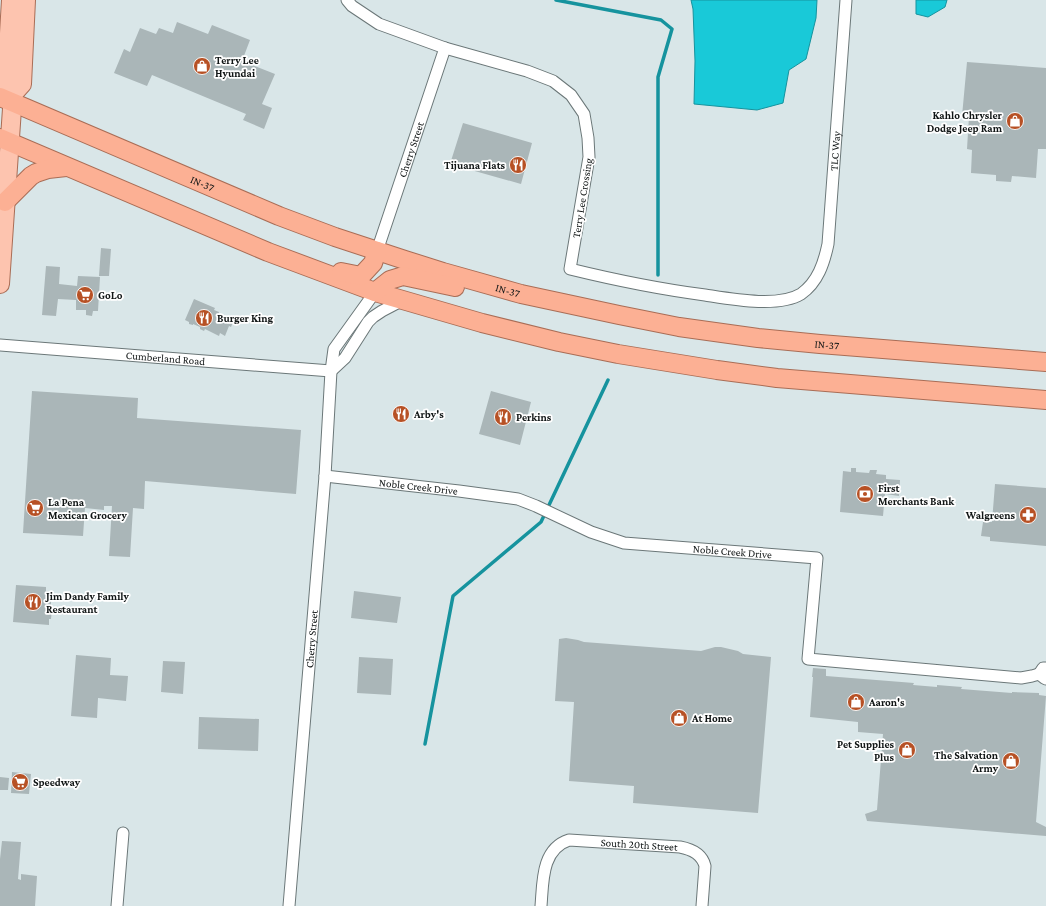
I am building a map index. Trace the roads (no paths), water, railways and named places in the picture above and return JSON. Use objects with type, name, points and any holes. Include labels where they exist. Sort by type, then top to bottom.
[{"type":"highway","name":"IN-37","points":[[9,98],[279,216],[377,251],[443,272],[498,287],[582,308],[679,326],[758,338],[1046,362]]},
{"type":"highway","points":[[5,141],[268,252],[375,292],[482,323],[559,342],[618,354],[717,370],[785,379],[1046,400]]},
{"type":"highway","points":[[5,202],[31,176],[36,173],[48,169],[67,167]]},
{"type":"highway","points":[[268,252],[361,276],[372,263],[377,251]]},
{"type":"highway","points":[[375,292],[390,280],[403,276],[462,289],[498,287]]},
{"type":"main road","points":[[0,284],[5,202],[5,141],[9,98],[6,82],[11,0]]},
{"type":"main road","points":[[9,98],[22,84],[26,0]]},
{"type":"street","name":"Terry Lee Crossing","points":[[347,0],[352,6],[379,24],[445,48],[527,71],[553,81],[571,95],[584,114],[588,138],[589,157],[570,268],[640,285],[733,300],[777,301],[801,294]]},
{"type":"street","name":"TLC Way","points":[[801,294],[816,279],[824,262],[828,244],[846,0]]},
{"type":"street","name":"Cherry Street","points":[[377,251],[445,48]]},
{"type":"street","name":"Cherry Street","points":[[289,906],[325,476],[331,371],[334,350],[375,292]]},
{"type":"street","points":[[331,371],[345,358],[368,322],[373,317],[403,300]]},
{"type":"street","name":"Cumberland Road","points":[[0,345],[331,371]]},
{"type":"street","name":"Noble Creek Drive","points":[[325,476],[518,499],[591,532],[624,543],[816,558],[808,659],[1021,678],[1044,673]]},
{"type":"street","points":[[117,906],[123,833]]},
{"type":"street","name":"South 20th Street","points":[[541,906],[546,865],[551,853],[555,848],[569,840],[680,847],[694,851],[700,857],[705,866],[702,906]]},
{"type":"water","points":[[691,0],[817,0],[816,18],[806,59],[789,70],[783,103],[757,110],[694,104],[695,61],[693,9]]},
{"type":"water","points":[[916,0],[947,0],[945,7],[928,17],[916,14]]},
{"type":"waterway","points":[[556,0],[661,20],[672,29],[658,77],[658,275]]},
{"type":"waterway","points":[[425,744],[453,596],[541,522],[608,380]]},
{"type":"place","name":"Terry Lee Hyundai","points":[[202,66]]},
{"type":"place","name":"Kahlo Chrysler Dodge Jeep Ram","points":[[1015,121]]},
{"type":"place","name":"Tijuana Flats","points":[[518,165]]},
{"type":"place","name":"GoLo","points":[[85,295]]},
{"type":"place","name":"Burger King","points":[[204,318]]},
{"type":"place","name":"Arby's","points":[[401,414]]},
{"type":"place","name":"Perkins","points":[[503,417]]},
{"type":"place","name":"First Merchants Bank","points":[[865,494]]},
{"type":"place","name":"La Pena Mexican Grocery","points":[[35,508]]},
{"type":"place","name":"Walgreens","points":[[1028,515]]},
{"type":"place","name":"Jim Dandy Family Restaurant","points":[[33,602]]},
{"type":"place","name":"Aaron's","points":[[856,702]]},
{"type":"place","name":"At Home","points":[[679,718]]},
{"type":"place","name":"Pet Supplies Plus","points":[[907,750]]},
{"type":"place","name":"The Salvation Army","points":[[1011,761]]},
{"type":"place","name":"Speedway","points":[[20,782]]}]
